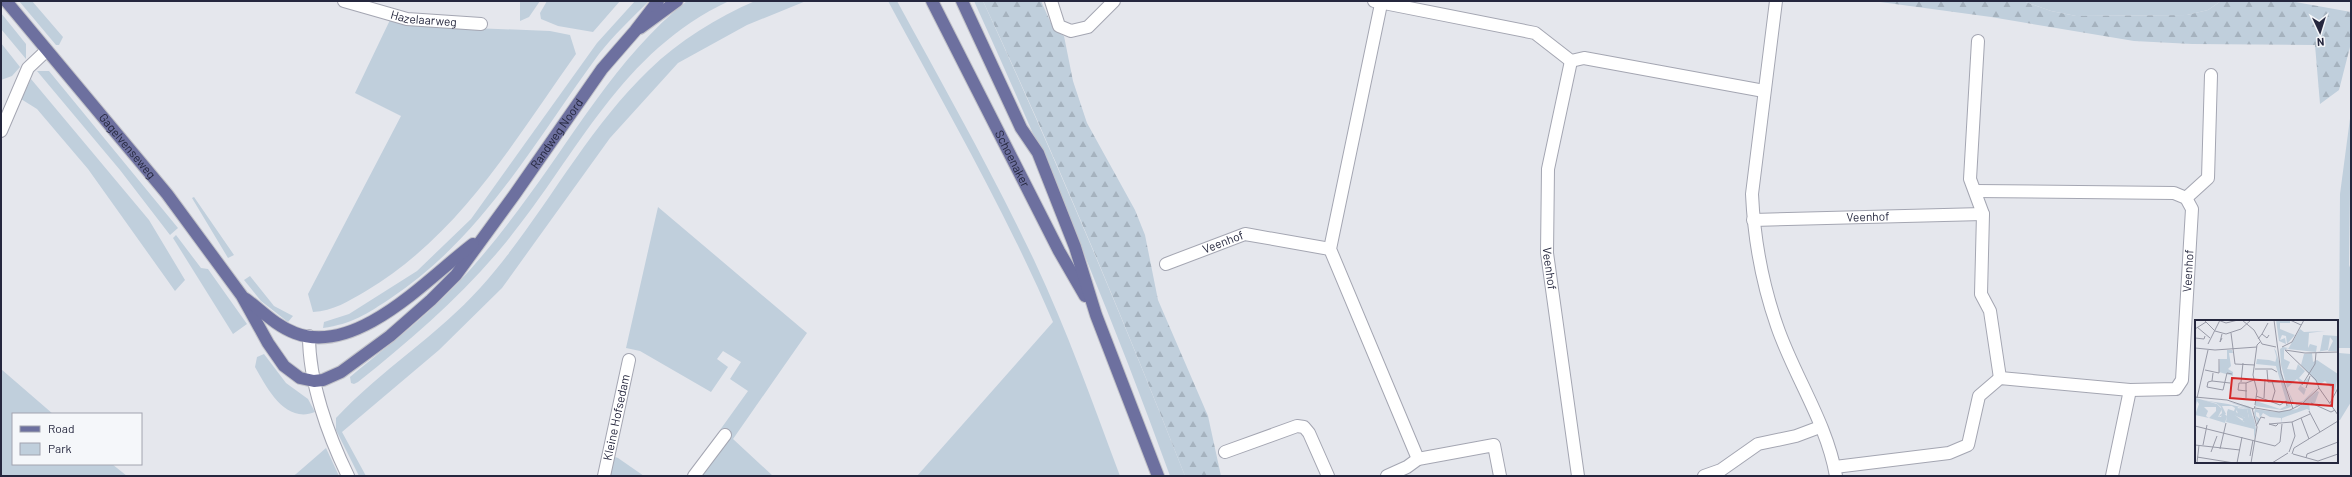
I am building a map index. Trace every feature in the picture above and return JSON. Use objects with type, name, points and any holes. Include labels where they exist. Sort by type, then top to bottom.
[{"type":"main road","name":"Gagelvenseweg","points":[[6,1],[46,51],[167,194],[242,296],[268,342],[284,366],[300,378],[314,381]]},
{"type":"main road","name":"Randweg Noord","points":[[314,381],[323,380],[341,372],[390,336],[431,300],[456,275],[481,238],[516,194],[602,69],[635,31],[658,1]]},
{"type":"main road","name":"Randweg Noord","points":[[635,31],[677,1]]},
{"type":"main road","name":"Schoenaker","points":[[932,1],[1059,251],[1096,315]]},
{"type":"main road","name":"Schoenaker","points":[[962,1],[1021,128],[1038,153],[1075,247],[1096,315],[1158,476]]},
{"type":"main road","name":"Randweg Noord","points":[[309,336],[341,334],[380,317],[420,288],[445,265],[481,238]]},
{"type":"main road","name":"Gagelvenseweg","points":[[242,296],[285,329],[309,336]]},
{"type":"street","name":"Hazelaarweg","points":[[344,1],[407,19],[481,24]]},
{"type":"street","points":[[1051,1],[1059,26],[1071,31],[1088,27],[1114,1]]},
{"type":"street","points":[[1776,1],[1752,194],[1754,220],[1763,277],[1777,326],[1820,427],[1836,472],[1949,453],[1968,445],[1979,396],[2000,378],[1990,310],[1981,294],[1983,214],[1970,178],[1978,40]]},
{"type":"street","points":[[1418,458],[1330,249],[1378,2],[1535,33],[1571,61],[1584,58],[1764,91]]},
{"type":"street","points":[[1,131],[28,68],[46,51]]},
{"type":"street","name":"Veenhof","points":[[1571,61],[1548,169],[1547,254],[1578,476]]},
{"type":"street","points":[[1975,192],[2174,193],[2186,198],[2208,178],[2211,75]]},
{"type":"street","name":"Veenhof","points":[[2000,378],[2130,390],[2176,389],[2182,380],[2191,345],[2192,209],[2186,198]]},
{"type":"street","name":"Veenhof","points":[[1754,220],[1983,214]]},
{"type":"street","name":"Veenhof","points":[[1166,264],[1245,234],[1330,249]]},
{"type":"street","points":[[309,336],[309,355],[314,381],[332,438],[348,476]]},
{"type":"street","name":"Kleine Hofsedam","points":[[604,476],[629,360]]},
{"type":"street","points":[[2112,476],[2130,390]]},
{"type":"street","points":[[1225,452],[1297,426],[1304,427],[1309,433],[1328,476]]},
{"type":"street","points":[[1704,476],[1721,470],[1758,444],[1796,436],[1820,427]]},
{"type":"street","points":[[694,476],[725,435]]},
{"type":"street","points":[[1387,476],[1407,467],[1418,458],[1494,445],[1500,476]]},
{"type":"green space","points":[[19,1],[32,1],[63,37],[59,45],[56,45]]},
{"type":"green space","points":[[520,1],[540,1],[529,17],[520,21]]},
{"type":"green space","points":[[547,1],[620,1],[593,32],[558,26],[541,19],[540,13]]},
{"type":"green space","points":[[635,1],[649,1],[617,33],[599,54],[506,186],[453,246],[424,274],[374,309],[351,321],[323,328],[324,322],[349,314],[417,271],[471,219],[597,43]]},
{"type":"green space","points":[[687,1],[729,1],[691,22],[658,48],[630,76],[580,140],[507,241],[473,280],[417,333],[358,382],[354,384],[351,383],[350,377],[429,311],[477,262],[539,182],[617,73],[638,47]]},
{"type":"green space","points":[[755,1],[806,1],[747,25],[678,63],[610,138],[502,288],[439,350],[342,432],[366,476],[359,476],[336,430],[336,418],[372,384],[447,321],[481,287],[524,233],[603,121],[649,70],[686,39],[712,22]]},
{"type":"green space","points":[[888,1],[897,1],[1018,227],[1058,313],[1120,476],[917,476],[1053,322],[1035,281],[995,200]]},
{"type":"green space","points":[[974,1],[983,1],[1036,119],[1137,356],[1185,476],[1170,476],[1125,356],[1077,237]]},
{"type":"green space","points":[[983,1],[1041,1],[1054,30],[1064,36],[1073,81],[1087,123],[1135,210],[1145,235],[1158,300],[1208,416],[1221,476],[1185,476],[1088,237]]},
{"type":"green space","points":[[1873,1],[2023,1],[2051,11],[2076,16],[2187,15],[2208,10],[2221,1],[2290,1],[2351,12],[2351,43],[2339,90],[2320,104],[2315,45],[2192,44],[2134,41],[1991,17]]},
{"type":"green space","points":[[2023,1],[2221,1],[2208,10],[2187,15],[2076,16],[2051,11]]},
{"type":"green space","points":[[1,13],[26,44],[26,59],[1,29]]},
{"type":"green space","points":[[390,20],[473,28],[550,31],[570,35],[576,54],[483,184],[430,243],[399,268],[366,291],[334,308],[313,312],[308,294],[401,116],[355,93]]},
{"type":"green space","points":[[1,43],[20,67],[12,76],[1,80]]},
{"type":"green space","points":[[37,71],[49,71],[178,228],[170,235],[120,170]]},
{"type":"green space","points":[[31,79],[149,220],[185,280],[175,291],[88,169],[37,109],[21,99]]},
{"type":"green space","points":[[2351,111],[2349,265],[2351,270],[2351,348],[2339,348],[2340,194]]},
{"type":"green space","points":[[194,197],[234,255],[228,258],[192,198]]},
{"type":"green space","points":[[658,207],[807,333],[733,439],[773,476],[702,476],[729,436],[720,430],[748,391],[730,379],[741,362],[723,351],[717,359],[728,367],[711,392],[640,351],[626,348]]},
{"type":"green space","points":[[176,235],[201,268],[208,269],[247,324],[233,334],[173,238]]},
{"type":"green space","points":[[250,276],[274,306],[293,316],[288,322],[261,301],[244,280]]},
{"type":"green space","points":[[2339,353],[2351,354],[2351,402],[2340,420],[2338,420]]},
{"type":"green space","points":[[264,354],[286,383],[308,399],[315,412],[304,414],[295,413],[286,409],[278,402],[265,385],[255,367],[257,357]]},
{"type":"green space","points":[[1,369],[52,413],[12,413],[12,465],[113,465],[127,476],[1,476]]},
{"type":"green space","points":[[326,448],[339,476],[293,476],[296,474]]},
{"type":"green space","points":[[612,456],[618,458],[644,476],[608,476]]}]
